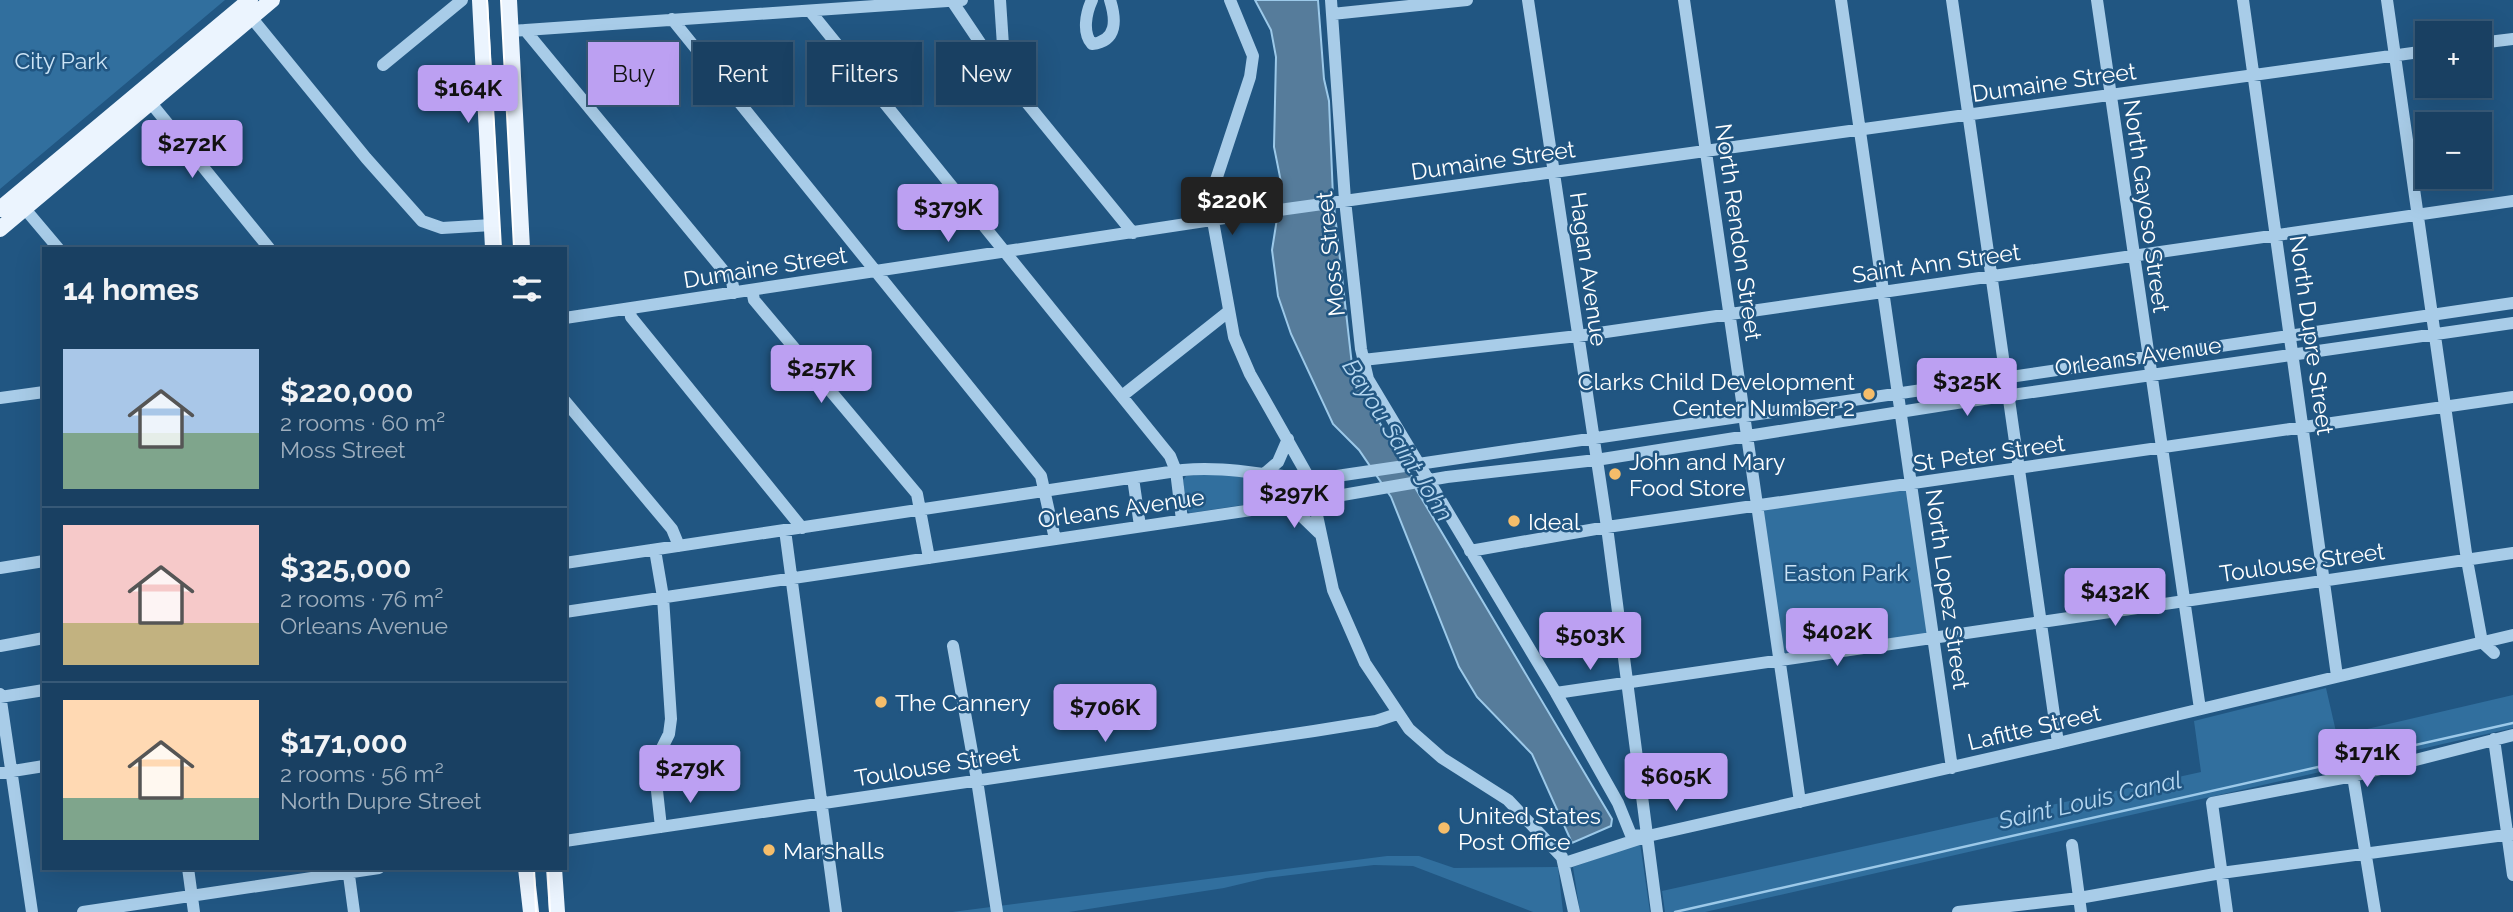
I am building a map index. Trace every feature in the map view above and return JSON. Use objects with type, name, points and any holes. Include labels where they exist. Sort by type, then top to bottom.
[{"type":"main road","points":[[0,229],[20,202],[248,8],[272,0]]},
{"type":"main road","points":[[480,0],[494,247]]},
{"type":"main road","points":[[509,0],[518,30],[513,71],[522,247]]},
{"type":"main road","points":[[484,74],[513,71]]},
{"type":"main road","points":[[0,209],[20,202]]},
{"type":"main road","points":[[526,870],[531,912]]},
{"type":"main road","points":[[554,870],[557,912]]},
{"type":"street","points":[[383,65],[462,0]]},
{"type":"street","points":[[518,30],[810,11],[882,2],[962,0]]},
{"type":"street","points":[[1000,0],[1003,42]]},
{"type":"street","points":[[1093,0],[1086,21],[1087,38],[1092,44],[1101,42],[1115,28],[1116,21],[1110,0]]},
{"type":"street","points":[[1230,0],[1253,55],[1215,180],[1211,202],[1227,312],[1234,337],[1250,374],[1309,478],[1333,590],[1365,663],[1397,714],[1442,758],[1508,800],[1565,863],[1574,912]]},
{"type":"street","name":"Moss Street","points":[[1331,0],[1340,201],[1363,360],[1372,387],[1423,481],[1470,551],[1556,693],[1618,803],[1631,835],[1648,836]]},
{"type":"street","points":[[1332,15],[1467,0]]},
{"type":"street","name":"Hagan Avenue","points":[[1528,0],[1607,527],[1657,912]]},
{"type":"street","name":"North Rendon Street","points":[[1684,0],[1800,802]]},
{"type":"street","name":"North Lopez Street","points":[[1841,0],[1952,768]]},
{"type":"street","points":[[1952,0],[2058,743]]},
{"type":"street","name":"North Gayoso Street","points":[[2097,0],[2200,709]]},
{"type":"street","name":"North Dupre Street","points":[[2243,0],[2337,676]]},
{"type":"street","points":[[2387,0],[2467,560],[2482,642],[2494,653]]},
{"type":"street","points":[[951,1],[981,42]]},
{"type":"street","points":[[248,8],[323,107],[422,221],[442,228],[492,225]]},
{"type":"street","points":[[810,11],[1170,456],[1176,471],[1182,520]]},
{"type":"street","points":[[672,19],[1041,476],[1047,491],[1055,539]]},
{"type":"street","points":[[518,30],[732,281],[734,293]]},
{"type":"street","points":[[2492,42],[2513,39]]},
{"type":"street","name":"Dumaine Street","points":[[567,318],[1340,201],[2415,52]]},
{"type":"street","points":[[146,96],[268,247]]},
{"type":"street","points":[[1029,105],[1133,233]]},
{"type":"street","name":"Saint Ann Street","points":[[1363,360],[1578,336],[2513,201]]},
{"type":"street","points":[[20,202],[57,247]]},
{"type":"street","points":[[751,290],[754,300],[917,494],[929,558]]},
{"type":"street","name":"Orleans Avenue","points":[[567,563],[1176,471],[1224,467],[1309,478],[1593,439],[2513,303]]},
{"type":"street","points":[[630,309],[631,317],[802,528]]},
{"type":"street","points":[[1122,397],[1227,312]]},
{"type":"street","name":"Orleans Avenue","points":[[567,612],[1289,504],[1423,481],[1597,460],[1901,412],[2513,323]]},
{"type":"street","points":[[0,398],[42,392]]},
{"type":"street","name":"St Peter Street","points":[[1470,551],[1607,527],[1759,508],[2513,397]]},
{"type":"street","points":[[567,403],[672,529],[679,546]]},
{"type":"street","points":[[1264,474],[1283,456],[1289,439]]},
{"type":"street","points":[[1133,478],[1140,526]]},
{"type":"street","points":[[1289,504],[1320,534]]},
{"type":"street","points":[[785,530],[836,912]]},
{"type":"street","points":[[655,550],[663,597],[671,719],[669,734],[654,764],[662,827]]},
{"type":"street","name":"Toulouse Street","points":[[1556,693],[2513,553]]},
{"type":"street","points":[[0,568],[42,561]]},
{"type":"street","name":"Lafitte Street","points":[[1565,863],[1648,836],[1952,768],[2513,635]]},
{"type":"street","points":[[0,646],[42,639]]},
{"type":"street","points":[[953,646],[997,912]]},
{"type":"street","points":[[32,912],[6,772],[0,696],[42,690]]},
{"type":"street","name":"Toulouse Street","points":[[567,841],[1314,732],[1376,721],[1397,714]]},
{"type":"street","points":[[2227,912],[2212,803],[2353,776],[2513,735]]},
{"type":"street","points":[[2494,739],[2510,835],[2513,875]]},
{"type":"street","points":[[6,772],[42,766]]},
{"type":"street","points":[[2353,776],[2375,912]]},
{"type":"street","points":[[1958,912],[2079,898],[2221,873],[2510,835]]},
{"type":"street","points":[[2071,845],[2081,912]]},
{"type":"street","points":[[188,870],[194,912]]},
{"type":"street","points":[[83,912],[348,870],[354,912]]},
{"type":"green space","name":"City Park","points":[[0,0],[225,0],[0,189]]},
{"type":"green space","points":[[1213,473],[1298,483],[1302,496],[1190,513],[1187,510],[1183,480],[1186,476]]},
{"type":"green space","name":"Easton Park","points":[[1912,485],[1934,637],[1780,660],[1759,507]]},
{"type":"green space","points":[[2326,688],[2337,736],[2513,695],[2513,728],[1705,912],[1665,912],[1662,891],[2201,772],[2194,721]]},
{"type":"green space","points":[[1640,843],[1650,912],[1580,912],[1573,867]]},
{"type":"green space","points":[[1387,856],[1419,856],[1454,868],[1558,867],[1563,912],[1533,912],[1413,866],[1374,865],[1266,878],[1224,888],[1069,912],[952,912]]},
{"type":"shaded area","points":[[1255,0],[1318,0],[1324,79],[1329,101],[1333,197],[1352,365],[1369,405],[1412,477],[1416,489],[1612,819],[1611,826],[1572,843],[1532,754],[1477,697],[1459,667],[1391,497],[1359,450],[1333,424],[1291,334],[1278,296],[1272,250],[1282,187],[1274,147],[1276,57],[1271,30]]},
{"type":"waterway","name":"Saint Louis Canal","points":[[1675,912],[2513,723]]},
{"type":"tram line","points":[[487,0],[501,247]]},
{"type":"tram line","points":[[501,0],[514,247]]},
{"type":"tram line","points":[[534,870],[536,912]]},
{"type":"tram line","points":[[548,870],[550,912]]},
{"type":"place","name":"Clarks Child Development Center Number 2","points":[[1869,394]]},
{"type":"place","name":"John and Mary Food Store","points":[[1615,474]]},
{"type":"place","name":"Ideal","points":[[1514,521]]},
{"type":"place","name":"The Cannery","points":[[881,702]]},
{"type":"place","name":"United States Post Office","points":[[1444,828]]},
{"type":"place","name":"Marshalls","points":[[769,850]]},
{"type":"water label","name":"Bayou Saint John","points":[[1398,440]]}]
